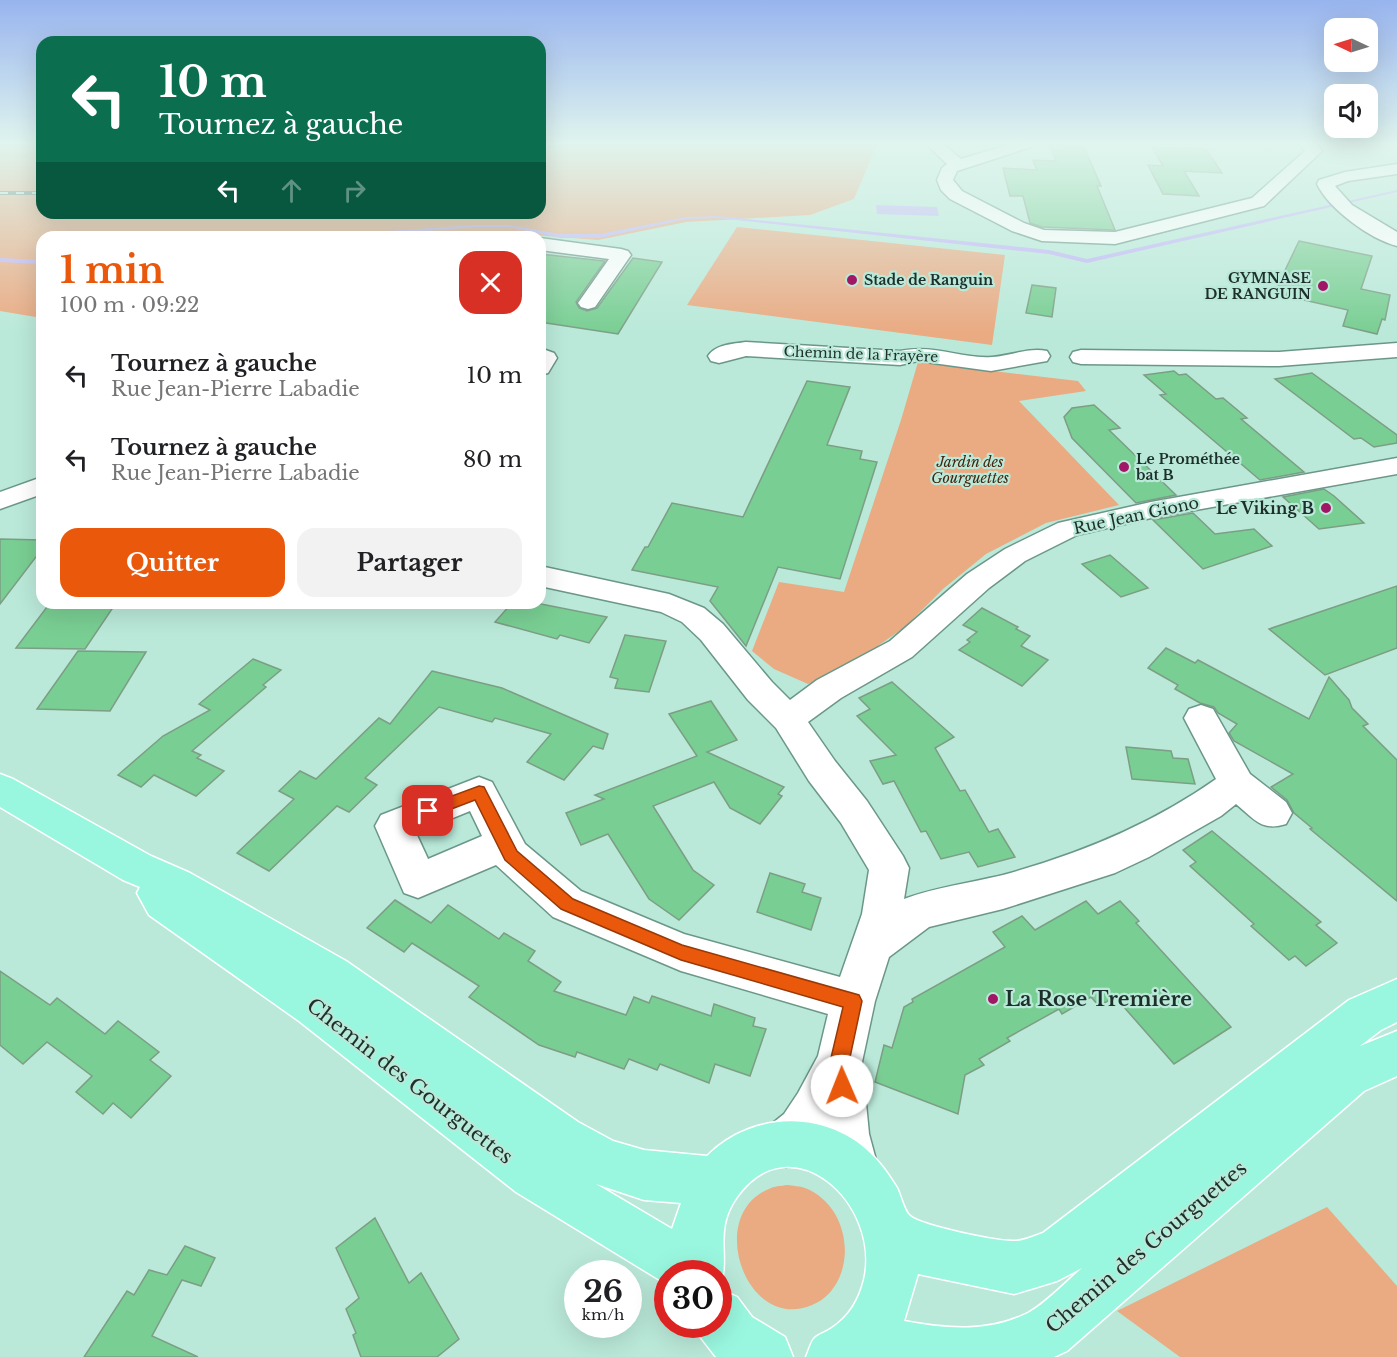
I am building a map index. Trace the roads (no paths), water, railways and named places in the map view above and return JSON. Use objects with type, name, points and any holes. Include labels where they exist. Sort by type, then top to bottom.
[{"type":"main road","name":"Chemin des Gourguettes","points":[[0,789],[137,868],[176,885],[331,975],[561,1139],[604,1163],[644,1175],[716,1182]]},
{"type":"main road","name":"Chemin des Gourguettes","points":[[137,868],[163,902],[314,1005],[533,1175],[676,1260]]},
{"type":"main road","points":[[888,1232],[916,1248],[1014,1268],[1057,1255],[1365,1015],[1397,1000]]},
{"type":"main road","name":"Chemin des Gourguettes","points":[[849,1348],[970,1356],[1015,1345],[1048,1332],[1348,1075],[1397,1053]]},
{"type":"main road","points":[[698,1260],[696,1240],[703,1209],[716,1182],[735,1161],[759,1148],[786,1143],[810,1146],[833,1155],[854,1171],[876,1198],[888,1232],[892,1270],[884,1307],[849,1348]]},
{"type":"main road","points":[[732,1334],[763,1357]]},
{"type":"street","points":[[980,207],[1018,227],[1042,235],[1115,238],[1237,207]]},
{"type":"street","points":[[1344,207],[1397,240]]},
{"type":"street","points":[[546,245],[621,255],[588,303]]},
{"type":"street","name":"Chemin de la Frayère","points":[[719,356],[729,351],[746,349],[900,358],[918,354],[991,364],[1061,357],[1244,359],[1333,356],[1397,350]]},
{"type":"street","name":"Rue Jean Giono","points":[[788,719],[829,689],[901,649],[978,581],[1015,555],[1068,529],[1151,510],[1397,466]]},
{"type":"street","points":[[0,501],[36,487]]},
{"type":"street","points":[[546,577],[669,604],[693,615],[712,632],[760,691],[788,719],[822,771],[854,812],[889,868],[882,914],[853,1001],[839,1062],[815,1110],[801,1131],[786,1143]]},
{"type":"street","points":[[1201,718],[1237,784],[1273,813]]},
{"type":"street","points":[[871,946],[918,912],[1003,892],[1101,861],[1135,846],[1208,805],[1237,784]]},
{"type":"street","points":[[505,844],[511,856],[567,904],[681,952],[853,1001]]},
{"type":"street","points":[[839,1062],[845,1134],[854,1171]]},
{"type":"waterway","points":[[546,233],[560,236],[600,236],[686,218],[718,217],[1049,252],[1087,261],[1325,207]]},
{"type":"waterway","points":[[410,231],[476,226],[509,226],[534,231]]},
{"type":"waterway","points":[[0,260],[36,262]]},
{"type":"place","name":"Stade de Ranguin","points":[[852,280]]},
{"type":"place","name":"GYMNASE DE RANGUIN","points":[[1323,286]]},
{"type":"place","name":"Le Prométhée bat B","points":[[1124,467]]},
{"type":"place","name":"Le Viking B","points":[[1326,508]]},
{"type":"place","name":"La Rose Tremière","points":[[993,999]]},
{"type":"park label","name":"Jardin des Gourguettes","points":[[970,470]]}]
